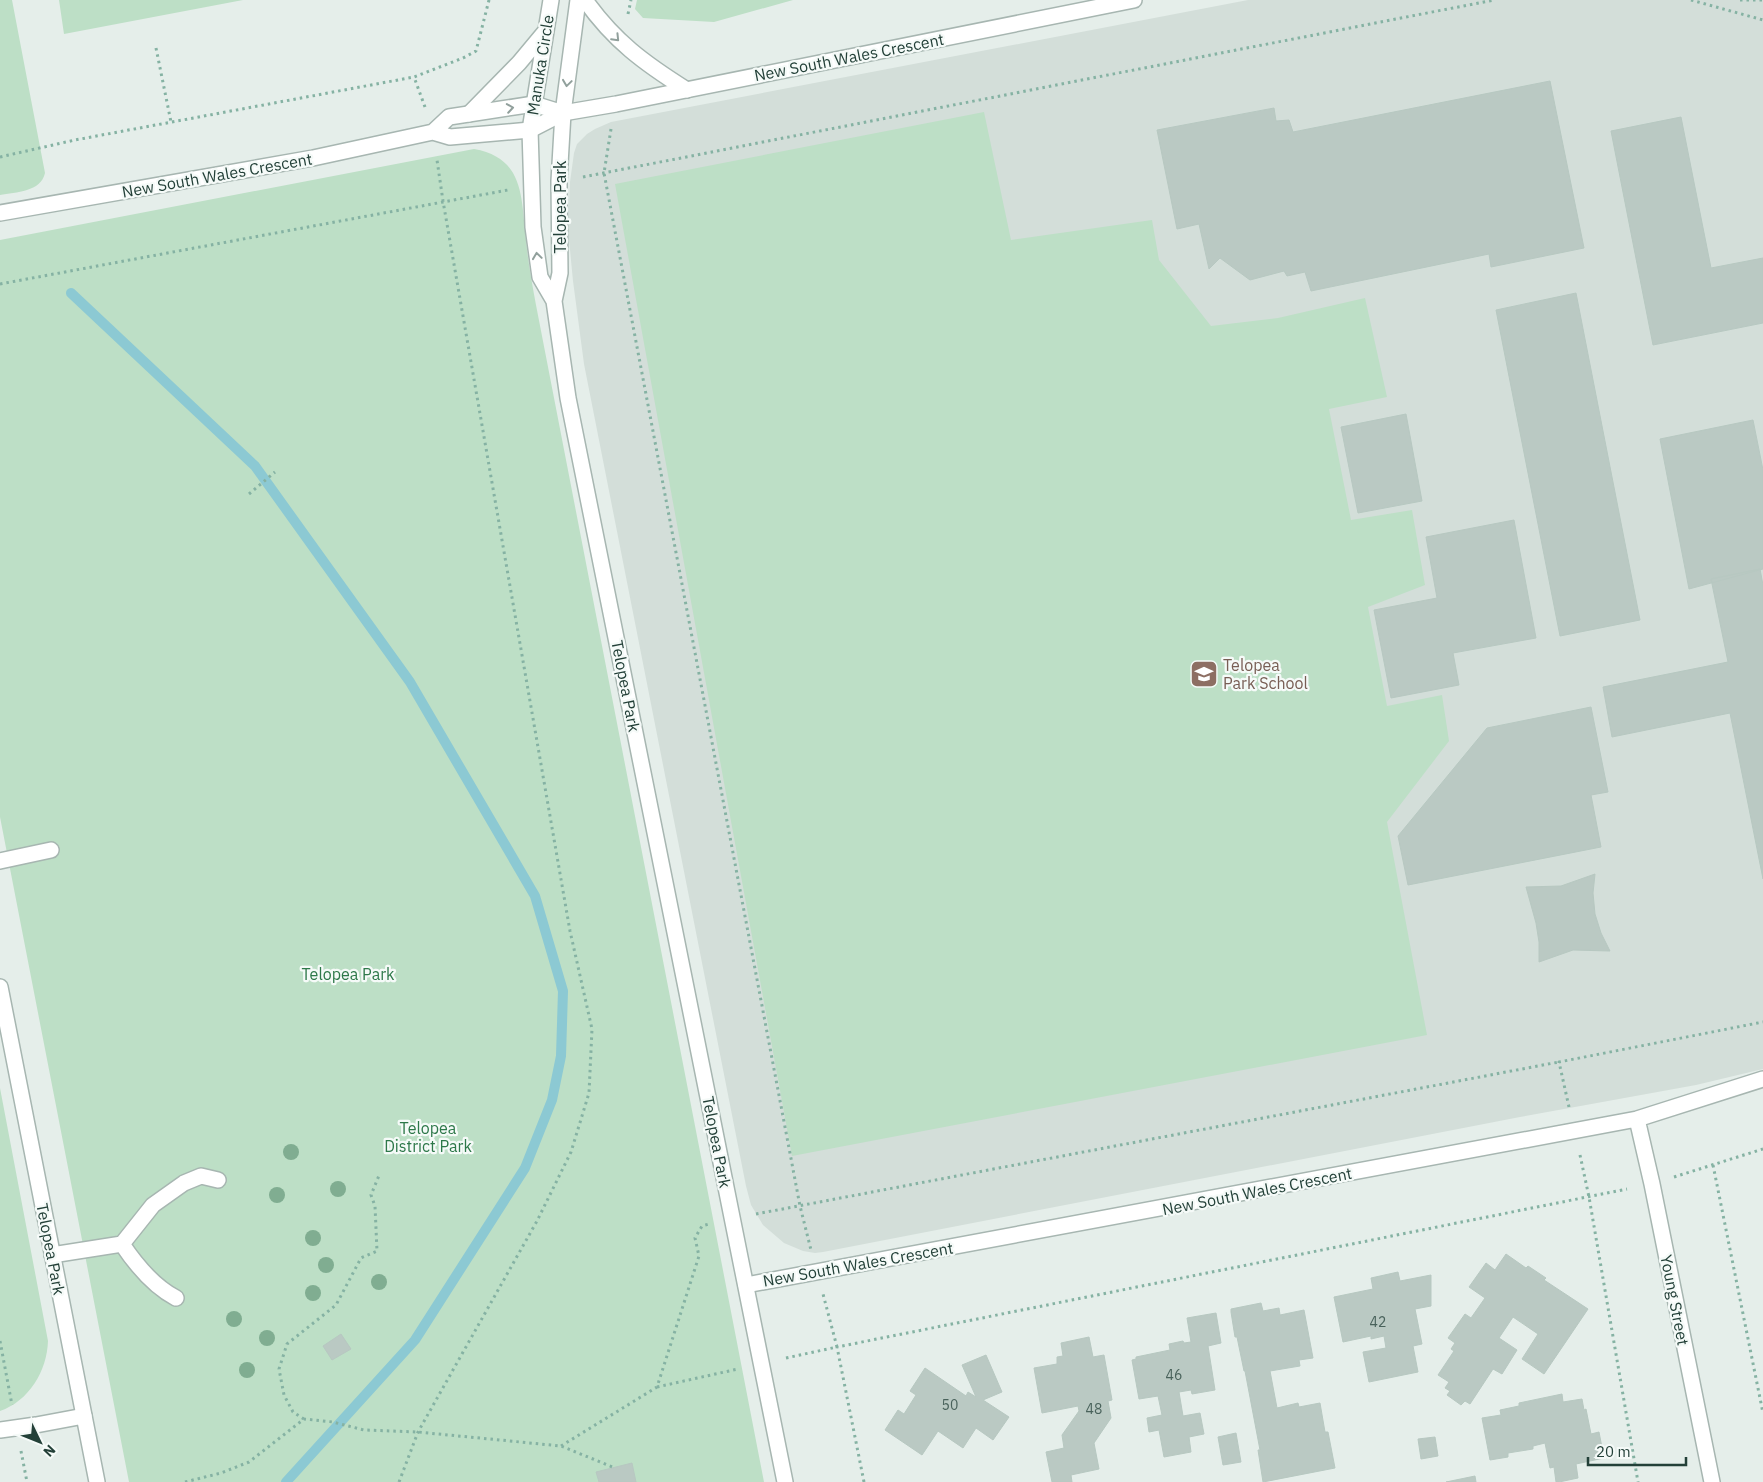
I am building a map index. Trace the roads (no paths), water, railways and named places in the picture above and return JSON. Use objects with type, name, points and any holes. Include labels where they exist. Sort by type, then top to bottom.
[{"type":"street","name":"Manuka Circle","points":[[530,130],[551,0]]},
{"type":"street","name":"Manuka Circle","points":[[563,113],[578,0]]},
{"type":"street","points":[[585,0],[621,43],[658,72],[687,90]]},
{"type":"street","name":"New South Wales Crescent","points":[[0,213],[314,158],[433,132],[450,137],[530,130],[563,113],[687,90],[1134,0]]},
{"type":"street","points":[[469,114],[519,63],[546,31]]},
{"type":"street","name":"New South Wales Crescent","points":[[433,132],[449,117],[534,104],[563,113]]},
{"type":"street","name":"Telopea Park","points":[[563,113],[559,181],[560,273],[554,301],[570,407],[785,1482]]},
{"type":"street","name":"Telopea Park","points":[[530,130],[533,227],[540,277],[554,301]]},
{"type":"street","points":[[0,861],[51,850]]},
{"type":"street","name":"Telopea Park","points":[[0,988],[97,1482]]},
{"type":"street","name":"New South Wales Crescent","points":[[746,1285],[1575,1132],[1637,1119],[1763,1078]]},
{"type":"street","name":"Young Street","points":[[1637,1119],[1652,1184],[1712,1482]]},
{"type":"street","points":[[52,1255],[122,1244],[153,1206],[184,1183],[201,1176],[218,1180]]},
{"type":"street","points":[[122,1244],[133,1261],[154,1283],[176,1298]]},
{"type":"street","points":[[0,1430],[84,1416]]},
{"type":"waterway","points":[[71,293],[255,466],[410,682],[535,896],[563,991],[561,1056],[552,1100],[525,1168],[415,1340],[286,1482]]},
{"type":"place","name":"Telopea Park School","points":[[1204,674]]},
{"type":"park label","name":"Telopea District Park","points":[[428,1137]]}]
